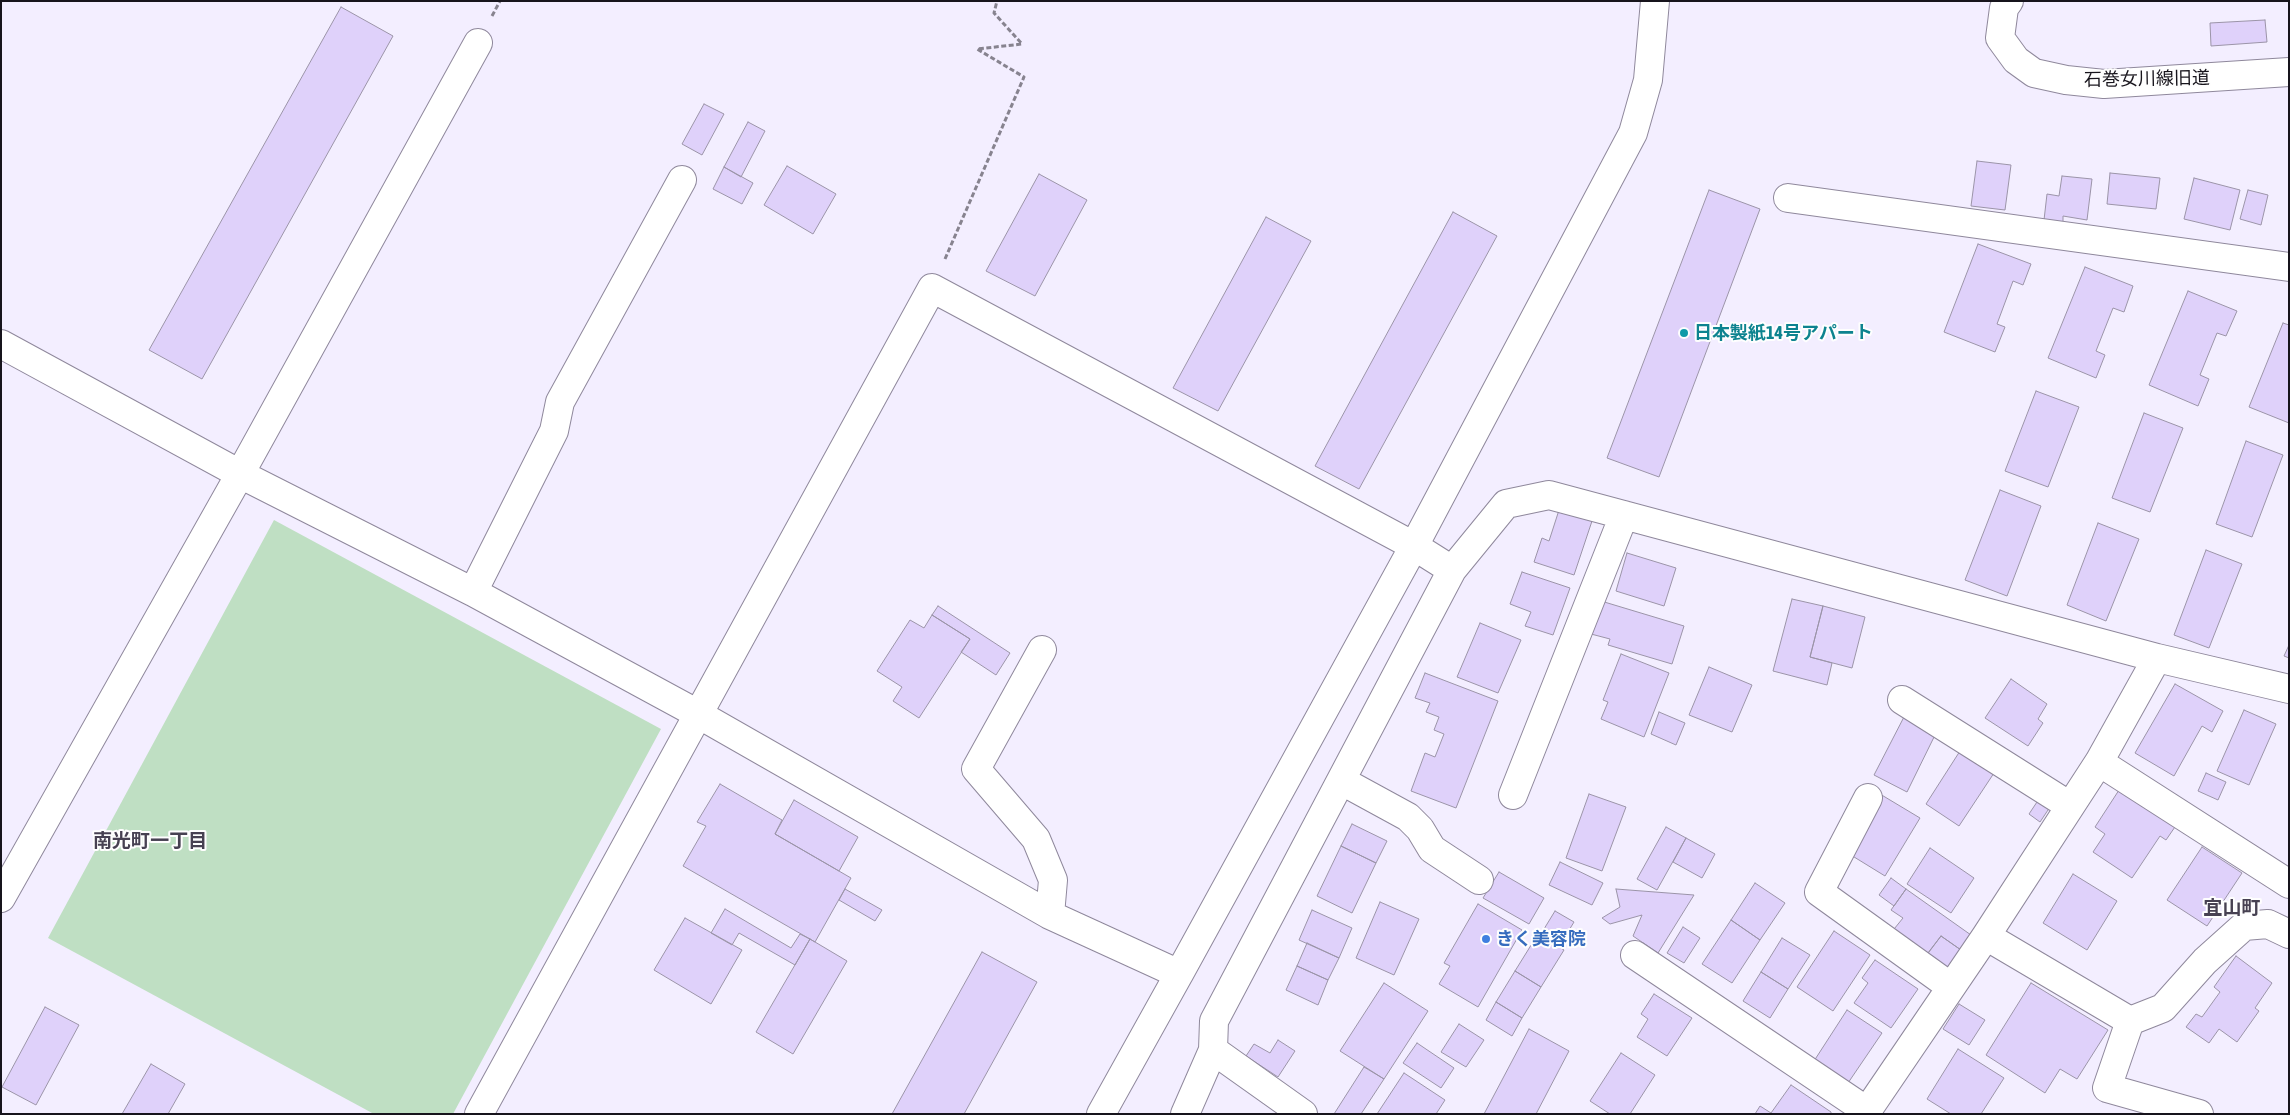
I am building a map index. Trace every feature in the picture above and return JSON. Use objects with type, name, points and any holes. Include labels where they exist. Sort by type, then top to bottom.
[{"type":"street","points":[[1102,1114],[1414,546],[1633,133],[1648,80],[1655,1]]},
{"type":"street","name":"石巻女川線旧道","points":[[2009,1],[2004,8],[2000,38],[2016,60],[2034,73],[2066,80],[2104,84],[2289,72]]},
{"type":"street","points":[[1,898],[240,474],[478,43]]},
{"type":"street","points":[[473,592],[554,431],[560,402],[682,180]]},
{"type":"street","points":[[1788,198],[2289,268]]},
{"type":"street","points":[[479,1114],[932,288],[1414,546],[1452,570]]},
{"type":"street","points":[[1,344],[240,474],[473,592],[698,714],[1050,915],[1179,974]]},
{"type":"street","points":[[1185,1114],[1213,1050],[1214,1021],[1452,570],[1506,504],[1549,494],[2157,658],[2289,689]]},
{"type":"street","points":[[1513,796],[1624,515]]},
{"type":"street","points":[[1042,650],[976,769],[1036,839],[1053,880],[1050,915]]},
{"type":"street","points":[[1634,955],[1866,1112],[1986,936],[2070,806],[2098,762],[2157,658]]},
{"type":"street","points":[[1902,700],[2070,806]]},
{"type":"street","points":[[2098,762],[2289,884]]},
{"type":"street","points":[[1342,781],[1408,817],[1420,829],[1432,848],[1479,880]]},
{"type":"street","points":[[1868,798],[1819,892],[1951,988]]},
{"type":"street","points":[[2199,1114],[2107,1088],[2130,1021],[2162,1008],[2205,961],[2244,926],[2268,924],[2289,934]]},
{"type":"street","points":[[1986,936],[2130,1021]]},
{"type":"street","points":[[1213,1050],[1302,1114]]},
{"type":"path","points":[[932,288],[1024,76],[977,49],[1022,44],[994,13],[997,1]]},
{"type":"green space","points":[[274,520],[661,729],[453,1114],[374,1114],[48,938]]},
{"type":"building","points":[[341,7],[393,36],[202,379],[149,350]]},
{"type":"building","points":[[2265,20],[2267,42],[2211,46],[2210,23]]},
{"type":"building","points":[[704,104],[724,114],[702,155],[682,144]]},
{"type":"building","points":[[748,122],[765,131],[741,177],[724,167]]},
{"type":"building","points":[[1977,161],[2011,165],[2005,210],[1971,206]]},
{"type":"building","points":[[787,166],[836,194],[813,234],[764,205]]},
{"type":"building","points":[[724,167],[753,183],[742,204],[713,189]]},
{"type":"building","points":[[2110,173],[2160,178],[2156,209],[2107,204]]},
{"type":"building","points":[[1039,174],[1087,200],[1035,296],[986,271]]},
{"type":"building","points":[[2062,176],[2092,179],[2087,220],[2063,216],[2063,222],[2044,220],[2047,194],[2059,196]]},
{"type":"building","points":[[2194,178],[2240,190],[2230,230],[2184,219]]},
{"type":"building","name":"日本製紙14号アパート","points":[[1709,190],[1760,209],[1659,477],[1607,458]]},
{"type":"building","points":[[2248,190],[2268,195],[2261,225],[2240,219]]},
{"type":"building","points":[[1453,212],[1497,236],[1359,489],[1315,466]]},
{"type":"building","points":[[1266,217],[1311,241],[1218,411],[1173,388]]},
{"type":"building","points":[[1978,244],[2031,264],[2023,285],[2013,281],[1997,324],[2005,327],[1995,352],[1944,332]]},
{"type":"building","points":[[2085,267],[2133,286],[2124,312],[2113,308],[2096,351],[2105,355],[2096,378],[2048,358]]},
{"type":"building","points":[[2188,291],[2237,311],[2226,336],[2217,333],[2200,375],[2209,379],[2198,406],[2149,385]]},
{"type":"building","points":[[2283,323],[2289,325],[2289,423],[2249,407]]},
{"type":"building","points":[[2036,391],[2079,407],[2048,487],[2005,471]]},
{"type":"building","points":[[2144,413],[2183,428],[2150,512],[2112,498]]},
{"type":"building","points":[[2246,441],[2283,455],[2252,537],[2216,524]]},
{"type":"building","points":[[2000,490],[2041,506],[2007,596],[1965,580]]},
{"type":"building","points":[[1560,507],[1593,518],[1574,575],[1534,562],[1542,538],[1549,541]]},
{"type":"building","points":[[2098,523],[2139,539],[2106,621],[2067,605]]},
{"type":"building","points":[[2206,550],[2242,564],[2209,648],[2174,635]]},
{"type":"building","points":[[1627,553],[1676,568],[1664,606],[1616,591]]},
{"type":"building","points":[[1522,572],[1570,588],[1553,635],[1525,626],[1531,612],[1510,604]]},
{"type":"building","points":[[1792,599],[1823,606],[1810,657],[1832,663],[1827,685],[1773,671]]},
{"type":"building","points":[[1601,601],[1684,626],[1672,664],[1608,645],[1610,639],[1591,634]]},
{"type":"building","points":[[938,606],[1010,653],[996,675],[961,652],[970,639],[932,615]]},
{"type":"building","points":[[1823,606],[1865,617],[1852,668],[1810,657]]},
{"type":"building","points":[[932,615],[970,639],[919,718],[893,701],[902,687],[877,671],[910,620],[924,628]]},
{"type":"building","points":[[1480,623],[1521,640],[1498,693],[1457,677]]},
{"type":"building","points":[[2289,645],[2289,658],[2284,656]]},
{"type":"building","points":[[1621,654],[1669,673],[1644,737],[1601,719],[1608,702],[1603,700]]},
{"type":"building","points":[[1709,667],[1752,685],[1732,732],[1689,715]]},
{"type":"building","points":[[1425,673],[1498,701],[1456,808],[1411,791],[1425,753],[1435,757],[1444,734],[1434,730],[1439,717],[1426,712],[1430,703],[1415,698]]},
{"type":"building","points":[[2011,679],[2047,704],[2038,719],[2043,723],[2028,746],[1985,718]]},
{"type":"building","points":[[2175,684],[2223,711],[2212,732],[2202,726],[2174,776],[2135,753]]},
{"type":"building","points":[[2244,710],[2276,724],[2249,785],[2217,771]]},
{"type":"building","points":[[1659,712],[1685,723],[1676,745],[1651,734]]},
{"type":"building","points":[[1905,715],[1937,731],[1907,792],[1874,775]]},
{"type":"building","points":[[1960,751],[1994,773],[1959,826],[1926,804]]},
{"type":"building","points":[[2206,773],[2226,782],[2218,800],[2198,791]]},
{"type":"building","points":[[720,784],[782,820],[775,834],[851,878],[815,942],[683,866],[706,826],[697,822]]},
{"type":"building","points":[[2121,787],[2177,824],[2166,840],[2160,836],[2132,878],[2093,852],[2105,834],[2095,827]]},
{"type":"building","points":[[1589,794],[1626,807],[1602,871],[1566,858]]},
{"type":"building","points":[[1880,794],[1920,818],[1885,876],[1846,852]]},
{"type":"building","points":[[2039,799],[2050,807],[2040,822],[2029,814]]},
{"type":"building","points":[[794,800],[858,837],[839,871],[775,834]]},
{"type":"building","points":[[1352,824],[1387,841],[1376,863],[1341,846]]},
{"type":"building","points":[[1666,827],[1686,838],[1657,890],[1637,879]]},
{"type":"building","points":[[1686,838],[1715,854],[1702,878],[1673,862]]},
{"type":"building","points":[[1341,846],[1376,863],[1352,913],[1317,896]]},
{"type":"building","points":[[2202,847],[2242,873],[2207,926],[2167,900]]},
{"type":"building","points":[[1930,848],[1974,878],[1951,913],[1907,884]]},
{"type":"building","points":[[1560,862],[1603,883],[1592,905],[1549,885]]},
{"type":"building","points":[[1499,872],[1544,898],[1529,924],[1483,898]]},
{"type":"building","points":[[2073,874],[2117,901],[2087,950],[2043,923]]},
{"type":"building","points":[[1891,878],[1906,889],[1894,906],[1879,895]]},
{"type":"building","points":[[1755,883],[1785,903],[1760,940],[1731,920]]},
{"type":"building","points":[[845,889],[882,910],[875,921],[839,900]]},
{"type":"building","points":[[1616,889],[1694,895],[1658,953],[1633,936],[1642,915],[1610,924],[1602,918],[1620,907]]},
{"type":"building","points":[[1906,889],[1971,935],[1961,950],[1941,936],[1924,958],[1890,934],[1903,918],[1891,910]]},
{"type":"building","points":[[1380,902],[1419,919],[1394,975],[1356,958]]},
{"type":"building","points":[[1478,904],[1522,930],[1478,1007],[1439,984],[1450,966],[1444,963]]},
{"type":"building","points":[[725,909],[791,948],[800,934],[810,939],[795,965],[739,933],[732,945],[711,933]]},
{"type":"building","points":[[1312,910],[1352,928],[1339,958],[1299,940]]},
{"type":"building","points":[[1555,911],[1574,922],[1563,940],[1544,929]]},
{"type":"building","points":[[685,918],[742,950],[711,1004],[654,970]]},
{"type":"building","points":[[1731,920],[1760,940],[1732,983],[1702,964]]},
{"type":"building","points":[[1683,927],[1700,938],[1684,963],[1667,953]]},
{"type":"building","points":[[1834,931],[1870,955],[1833,1011],[1797,987]]},
{"type":"building","points":[[1538,934],[1564,950],[1541,987],[1515,971]]},
{"type":"building","points":[[1941,936],[1961,950],[1946,970],[1926,956]]},
{"type":"building","points":[[1782,938],[1810,955],[1788,989],[1761,972]]},
{"type":"building","points":[[810,939],[847,961],[793,1054],[756,1032]]},
{"type":"building","points":[[1307,943],[1339,958],[1328,980],[1297,966]]},
{"type":"building","points":[[982,952],[1037,982],[964,1114],[892,1114]]},
{"type":"building","points":[[2236,956],[2272,983],[2255,1008],[2259,1011],[2237,1042],[2219,1029],[2209,1043],[2186,1027],[2196,1014],[2202,1017],[2220,992],[2214,987]]},
{"type":"building","points":[[1875,960],[1918,989],[1891,1028],[1854,1003],[1868,983],[1862,978]]},
{"type":"building","points":[[1297,966],[1328,980],[1318,1005],[1286,990]]},
{"type":"building","points":[[1515,971],[1541,987],[1522,1018],[1496,1002]]},
{"type":"building","points":[[1761,972],[1788,989],[1770,1018],[1743,1001]]},
{"type":"building","points":[[1384,983],[1428,1011],[1384,1079],[1340,1051]]},
{"type":"building","points":[[2031,983],[2108,1030],[2077,1079],[2060,1069],[2045,1093],[1986,1055]]},
{"type":"building","points":[[1654,994],[1692,1018],[1667,1056],[1637,1037],[1648,1019],[1641,1014]]},
{"type":"building","points":[[1496,1002],[1522,1018],[1512,1036],[1486,1020]]},
{"type":"building","points":[[1959,1004],[1985,1020],[1969,1045],[1943,1029]]},
{"type":"building","points":[[45,1007],[79,1025],[36,1105],[2,1087]]},
{"type":"building","points":[[1847,1010],[1882,1033],[1848,1083],[1814,1061]]},
{"type":"building","points":[[1459,1024],[1484,1040],[1466,1067],[1441,1052]]},
{"type":"building","points":[[1529,1029],[1569,1051],[1536,1114],[1484,1114]]},
{"type":"building","points":[[1278,1040],[1295,1051],[1278,1077],[1246,1056],[1254,1044],[1270,1053]]},
{"type":"building","points":[[1417,1043],[1454,1068],[1441,1088],[1403,1063]]},
{"type":"building","points":[[1958,1049],[2004,1078],[1981,1114],[1951,1114],[1927,1099]]},
{"type":"building","points":[[1621,1053],[1655,1075],[1630,1114],[1610,1114],[1590,1101]]},
{"type":"building","points":[[151,1064],[185,1084],[168,1114],[122,1114]]},
{"type":"building","points":[[1364,1067],[1384,1079],[1361,1114],[1334,1114]]},
{"type":"building","points":[[1404,1073],[1445,1100],[1436,1114],[1377,1114]]},
{"type":"building","points":[[1791,1085],[1831,1112],[1831,1114],[1755,1114],[1760,1106],[1771,1113]]},
{"type":"place","name":"日本製紙14号アパート","points":[[1684,333]]},
{"type":"place","name":"きく美容院","points":[[1486,939]]},
{"type":"district","name":"南光町一丁目","points":[[150,841]]},
{"type":"district","name":"宜山町","points":[[2232,908]]}]
